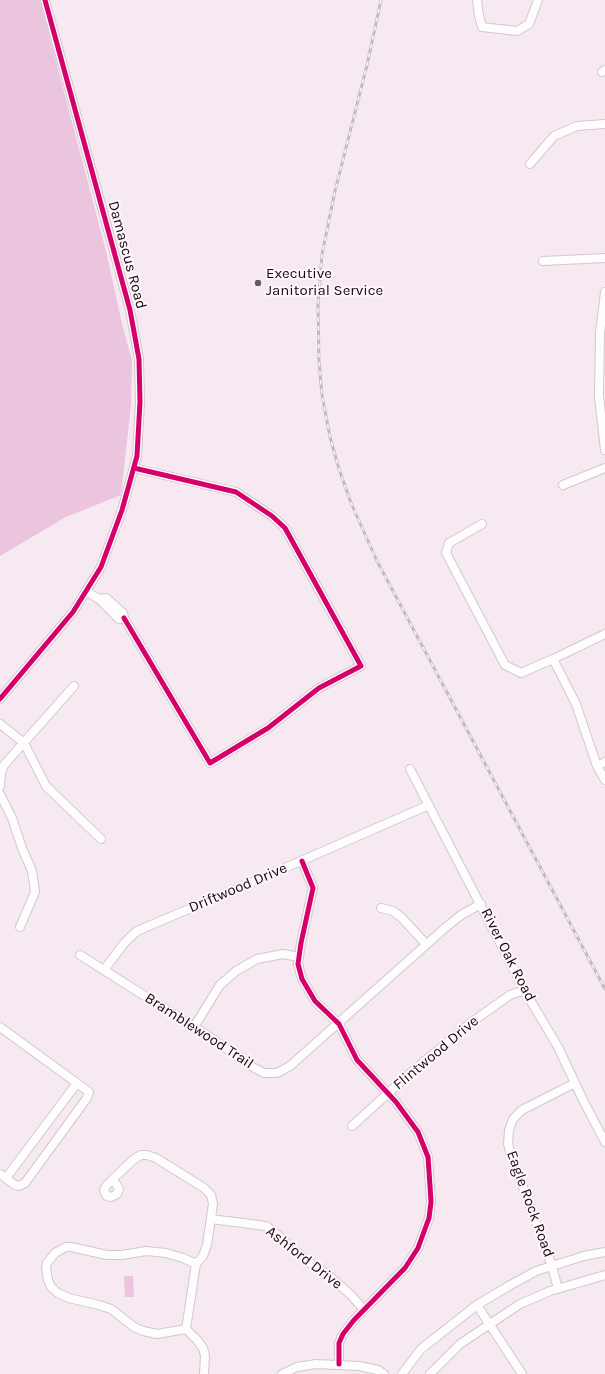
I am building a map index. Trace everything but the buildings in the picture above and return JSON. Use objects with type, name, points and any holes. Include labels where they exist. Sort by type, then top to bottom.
[{"type":"street","name":"Damascus Road","points":[[0,699],[73,612],[100,567],[122,510],[137,456],[140,402],[139,359],[130,310],[45,0]]},
{"type":"street","points":[[476,0],[482,27],[517,31],[529,24],[538,0]]},
{"type":"street","points":[[530,164],[554,136],[578,126],[605,124]]},
{"type":"street","points":[[543,261],[605,258]]},
{"type":"street","points":[[605,292],[600,332],[599,396],[605,450]]},
{"type":"street","points":[[86,591],[99,599],[119,618],[124,618],[210,763],[268,728],[319,688],[361,666],[285,528],[272,516],[236,492],[134,468]]},
{"type":"street","points":[[563,485],[605,468]]},
{"type":"street","points":[[482,524],[449,543],[446,552],[505,665],[521,673],[605,634]]},
{"type":"street","points":[[553,659],[576,704],[601,764],[605,780]]},
{"type":"street","points":[[0,786],[1,773],[4,765],[74,686]]},
{"type":"street","points":[[0,724],[24,743],[46,786],[101,839]]},
{"type":"street","name":"River Oak Road","points":[[410,769],[525,990],[558,1047],[605,1142]]},
{"type":"street","points":[[0,794],[12,818],[22,848],[32,871],[35,892],[20,927]]},
{"type":"street","name":"Driftwood Drive","points":[[104,970],[126,942],[137,931],[429,805]]},
{"type":"street","points":[[302,861],[313,888],[301,942],[298,964],[302,979],[307,990],[315,1001],[339,1024],[357,1060],[396,1102],[418,1132],[428,1157],[431,1202],[429,1218],[418,1248],[405,1268],[343,1334],[339,1343],[339,1364]]},
{"type":"street","name":"Bramblewood Trail","points":[[80,955],[194,1027],[249,1065],[264,1073],[277,1073],[290,1066],[339,1024],[426,944],[461,915],[481,904]]},
{"type":"street","points":[[381,908],[393,911],[402,918],[426,944]]},
{"type":"street","points":[[194,1027],[220,985],[236,971],[257,959],[283,954],[299,957]]},
{"type":"street","name":"Flintwood Drive","points":[[352,1126],[416,1068],[472,1022],[510,995],[525,990]]},
{"type":"street","points":[[0,1027],[77,1082],[89,1092],[87,1098],[25,1183],[19,1186],[15,1185],[3,1176],[77,1082]]},
{"type":"street","name":"Eagle Rock Road","points":[[558,1289],[552,1266],[511,1155],[508,1144],[509,1130],[513,1119],[522,1110],[575,1083]]},
{"type":"street","points":[[112,1180],[137,1157],[142,1155],[152,1156],[208,1192],[213,1200],[207,1245],[203,1256],[196,1264],[186,1329]]},
{"type":"street","name":"Ashford Drive","points":[[211,1219],[266,1226],[280,1236],[306,1260],[340,1285],[364,1310]]},
{"type":"street","points":[[186,1329],[157,1334],[143,1331],[134,1327],[111,1310],[99,1305],[69,1298],[58,1293],[51,1287],[46,1268],[47,1262],[55,1253],[60,1249],[71,1247],[107,1255],[122,1255],[146,1251],[161,1252],[183,1258],[196,1264]]},
{"type":"street","points":[[402,1374],[421,1349],[476,1305],[536,1271],[584,1256],[605,1252]]},
{"type":"street","points":[[430,1374],[460,1344],[520,1304],[558,1289],[605,1275]]},
{"type":"street","points":[[476,1305],[522,1374]]},
{"type":"street","points":[[186,1329],[203,1348],[206,1356],[204,1374]]},
{"type":"street","points":[[282,1374],[297,1367],[316,1364],[359,1366],[381,1372]]},
{"type":"shaded area","points":[[0,0],[40,0],[107,255],[122,324],[132,360],[131,405],[121,495],[66,517],[0,556]]},
{"type":"shaded area","points":[[124,1276],[133,1276],[134,1297],[125,1297]]},
{"type":"railway","points":[[381,0],[367,65],[335,191],[322,254],[318,306],[319,361],[322,395],[330,437],[351,503],[377,561],[605,989]]},
{"type":"cycle path","points":[[0,699],[73,612],[101,567],[122,510],[137,456],[140,402],[139,359],[130,310],[45,0]]},
{"type":"cycle path","points":[[124,618],[210,763],[268,728],[319,688],[361,666],[285,528],[272,516],[236,492],[134,468]]},
{"type":"cycle path","points":[[302,861],[313,888],[298,964],[302,979],[315,1001],[339,1024],[357,1060],[396,1102],[418,1132],[428,1157],[431,1202],[429,1218],[418,1248],[405,1268],[354,1320],[343,1334],[339,1343],[339,1364]]},
{"type":"place","name":"Executive Janitorial Service","points":[[258,283]]}]
